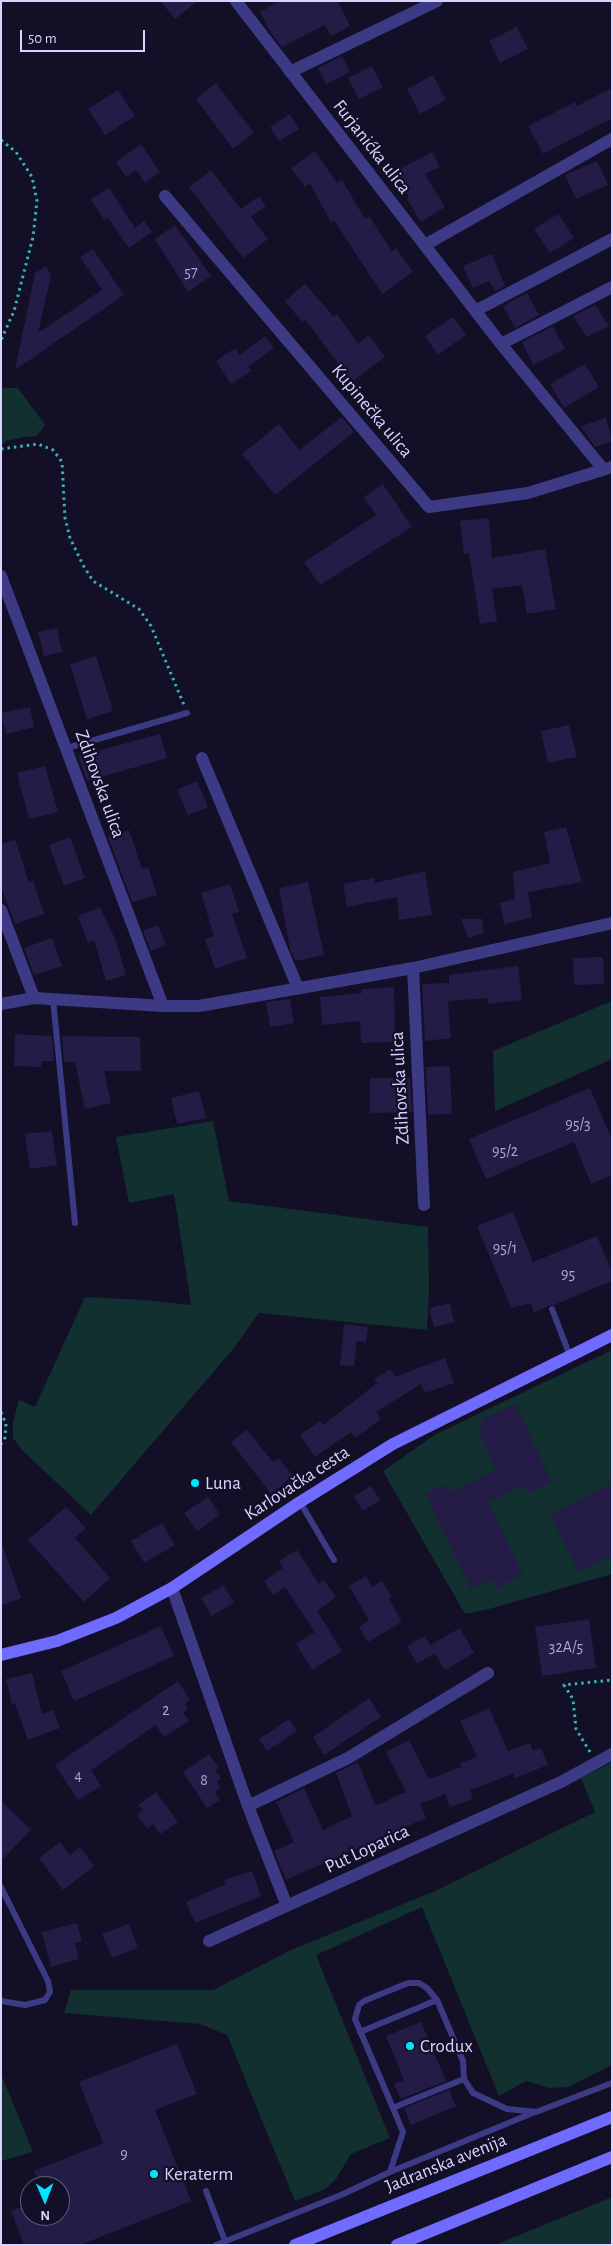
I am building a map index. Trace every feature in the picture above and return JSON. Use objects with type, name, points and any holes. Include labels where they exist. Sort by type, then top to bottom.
[{"type":"street","name":"Furjanićka ulica","points":[[236,1],[501,344],[608,468]]},
{"type":"street","points":[[290,72],[437,1]]},
{"type":"street","points":[[425,246],[612,139]]},
{"type":"street","name":"Kupinečka ulica","points":[[165,196],[429,507],[528,493],[608,468]]},
{"type":"street","points":[[475,311],[612,239]]},
{"type":"street","points":[[501,344],[612,287]]},
{"type":"street","name":"Zdihovska ulica","points":[[1,576],[163,1006]]},
{"type":"street","points":[[202,758],[298,988]]},
{"type":"street","points":[[1,910],[34,998]]},
{"type":"street","points":[[1,1004],[34,998],[163,1006],[199,1006],[413,968],[612,923]]},
{"type":"street","name":"Zdihovska ulica","points":[[413,968],[424,1205]]},
{"type":"street","name":"Karlovačka cesta","points":[[1,1655],[57,1641],[116,1618],[172,1588],[300,1502],[393,1444],[612,1335]]},
{"type":"street","points":[[172,1588],[248,1806],[287,1906]]},
{"type":"street","points":[[248,1806],[348,1758],[488,1673]]},
{"type":"street","points":[[596,1762],[612,1754]]},
{"type":"street","name":"Put Loparica","points":[[209,1942],[561,1782],[596,1762]]},
{"type":"street","name":"Jadranska avenija","points":[[295,2245],[612,2117]]},
{"type":"street","points":[[397,2245],[612,2157]]},
{"type":"lane","points":[[67,748],[187,713]]},
{"type":"lane","points":[[53,999],[75,1223]]},
{"type":"lane","points":[[552,1309],[570,1356]]},
{"type":"lane","points":[[300,1502],[334,1560]]},
{"type":"lane","points":[[1,1887],[48,1981],[50,1992],[49,1997],[44,2000],[25,2005],[1,2001]]},
{"type":"lane","points":[[390,2172],[403,2132],[356,2019],[359,2005],[373,1997],[408,1983],[419,1983],[437,2000],[463,2061],[464,2079],[473,2093],[508,2109],[536,2112]]},
{"type":"lane","points":[[360,2032],[437,2000]]},
{"type":"lane","points":[[393,2108],[464,2079]]},
{"type":"lane","points":[[216,2245],[536,2112],[612,2083]]},
{"type":"lane","points":[[206,2191],[225,2241]]},
{"type":"path","points":[[1,140],[16,152],[32,178],[37,201],[33,236],[14,312],[1,340]]},
{"type":"path","points":[[1,449],[38,444],[53,450],[62,462],[65,518],[70,538],[83,565],[92,581],[128,601],[143,615],[150,626],[187,713]]},
{"type":"path","points":[[1,1412],[6,1424],[5,1438],[1,1444]]},
{"type":"path","points":[[596,1762],[576,1728],[573,1699],[564,1685],[612,1680]]},
{"type":"green space","points":[[1,388],[18,388],[45,425],[37,436],[6,441],[3,445],[1,443]]},
{"type":"green space","points":[[612,1001],[612,1059],[495,1111],[493,1051]]},
{"type":"green space","points":[[213,1121],[229,1201],[428,1227],[429,1288],[427,1330],[259,1313],[234,1348],[91,1515],[22,1450],[13,1438],[13,1422],[19,1400],[35,1407],[85,1297],[145,1300],[191,1305],[174,1194],[129,1203],[116,1137]]},
{"type":"green space","points":[[612,1350],[612,1574],[465,1614],[383,1471],[436,1434]]},
{"type":"green space","points":[[612,1762],[612,2065],[568,2087],[550,2088],[526,2081],[499,2096],[422,1907],[316,1955],[390,2138],[351,2154],[336,2179],[325,2189],[295,2201],[227,2035],[200,2024],[64,2013],[71,1990],[213,1990],[291,1950],[435,1891],[595,1812],[581,1778]]},
{"type":"green space","points":[[1,2074],[33,2152],[1,2161]]},
{"type":"green space","points":[[612,2197],[612,2245],[495,2245]]},
{"type":"building","points":[[160,1],[198,1],[175,19]]},
{"type":"building","points":[[280,1],[338,1],[350,26],[331,36],[325,25],[282,47],[271,33],[260,12]]},
{"type":"building","points":[[517,27],[528,49],[500,63],[489,41]]},
{"type":"building","points":[[342,56],[350,72],[326,84],[318,68]]},
{"type":"building","points":[[372,66],[383,87],[359,99],[348,78]]},
{"type":"building","points":[[433,75],[446,100],[420,114],[407,89]]},
{"type":"building","points":[[216,83],[254,133],[233,149],[196,99]]},
{"type":"building","points":[[612,88],[612,118],[543,154],[528,126],[575,102],[577,106]]},
{"type":"building","points":[[118,90],[135,116],[105,135],[88,109]]},
{"type":"building","points":[[290,114],[299,129],[279,141],[270,127]]},
{"type":"building","points":[[141,144],[160,172],[145,183],[136,170],[126,177],[116,162]]},
{"type":"building","points":[[315,151],[337,183],[342,180],[365,219],[369,216],[392,251],[396,248],[413,272],[382,294],[334,220],[331,222],[310,184],[305,187],[291,168]]},
{"type":"building","points":[[432,152],[440,167],[425,174],[445,207],[421,222],[407,199],[409,197],[396,171]]},
{"type":"building","points":[[597,161],[608,185],[576,199],[565,175]]},
{"type":"building","points":[[211,170],[241,209],[259,196],[266,206],[251,217],[268,239],[243,258],[189,187]]},
{"type":"building","points":[[109,188],[135,228],[144,221],[152,232],[129,248],[108,218],[104,220],[91,199]]},
{"type":"building","points":[[558,214],[574,238],[550,253],[534,229]]},
{"type":"building","points":[[175,225],[211,276],[188,292],[155,239]]},
{"type":"building","points":[[93,249],[124,295],[15,370],[35,273],[46,266],[51,275],[38,333],[102,290],[80,257]]},
{"type":"building","points":[[492,254],[505,286],[495,291],[489,281],[473,288],[463,266]]},
{"type":"building","points":[[305,284],[334,317],[337,314],[358,343],[369,335],[385,357],[352,382],[305,319],[302,322],[285,301]]},
{"type":"building","points":[[527,293],[539,315],[515,328],[503,306]]},
{"type":"building","points":[[595,305],[609,326],[587,337],[573,316]]},
{"type":"building","points":[[453,317],[466,335],[438,355],[425,336]]},
{"type":"building","points":[[553,326],[565,349],[533,365],[522,342]]},
{"type":"building","points":[[265,336],[274,348],[248,367],[251,371],[231,384],[216,361],[235,348],[240,355]]},
{"type":"building","points":[[585,364],[599,387],[564,408],[550,384]]},
{"type":"building","points":[[342,417],[354,432],[275,495],[242,454],[279,424],[299,450]]},
{"type":"building","points":[[606,418],[612,441],[595,447],[581,426]]},
{"type":"building","points":[[383,484],[412,527],[320,585],[304,562],[376,515],[364,497]]},
{"type":"building","points":[[489,518],[492,558],[545,549],[556,609],[527,614],[522,585],[492,589],[497,621],[480,624],[469,553],[464,554],[460,521]]},
{"type":"building","points":[[57,628],[62,652],[44,656],[38,632]]},
{"type":"building","points":[[96,656],[113,711],[87,719],[70,664]]},
{"type":"building","points":[[30,707],[34,727],[6,734],[1,713]]},
{"type":"building","points":[[569,725],[577,757],[548,763],[541,731]]},
{"type":"building","points":[[160,734],[167,758],[87,781],[78,756]]},
{"type":"building","points":[[45,766],[58,812],[29,819],[17,773]]},
{"type":"building","points":[[197,781],[208,807],[188,815],[177,790]]},
{"type":"building","points":[[566,827],[582,882],[528,892],[532,918],[504,924],[500,903],[515,899],[513,872],[550,863],[544,832]]},
{"type":"building","points":[[129,830],[142,869],[148,867],[157,895],[132,902],[108,837]]},
{"type":"building","points":[[70,837],[85,878],[64,886],[49,845]]},
{"type":"building","points":[[15,839],[29,883],[33,881],[44,914],[15,924],[1,887],[1,844]]},
{"type":"building","points":[[425,871],[432,915],[399,920],[397,897],[347,907],[343,884],[374,878],[375,883]]},
{"type":"building","points":[[308,882],[324,955],[296,961],[290,949],[279,888]]},
{"type":"building","points":[[230,884],[239,912],[232,914],[247,958],[215,969],[205,939],[214,936],[201,893]]},
{"type":"building","points":[[100,907],[116,941],[126,975],[106,981],[94,940],[88,943],[78,916]]},
{"type":"building","points":[[461,919],[482,919],[484,933],[468,938]]},
{"type":"building","points":[[158,925],[166,945],[151,951],[143,931]]},
{"type":"building","points":[[52,938],[62,966],[34,975],[24,948]]},
{"type":"building","points":[[603,957],[604,984],[574,985],[573,958]]},
{"type":"building","points":[[518,966],[522,1000],[488,1004],[487,998],[448,1001],[451,1038],[425,1041],[422,984],[449,983],[449,975]]},
{"type":"building","points":[[394,987],[395,1042],[361,1043],[360,1021],[322,1025],[320,997],[362,993],[362,989]]},
{"type":"building","points":[[290,999],[294,1023],[270,1027],[266,1002]]},
{"type":"building","points":[[15,1034],[52,1036],[54,1061],[41,1061],[41,1067],[14,1066]]},
{"type":"building","points":[[62,1036],[140,1037],[141,1071],[104,1071],[111,1103],[85,1109],[75,1062],[64,1062]]},
{"type":"building","points":[[450,1066],[452,1114],[428,1115],[426,1067]]},
{"type":"building","points":[[370,1078],[410,1078],[412,1112],[370,1113]]},
{"type":"building","points":[[590,1088],[612,1140],[612,1175],[591,1184],[574,1142],[486,1179],[469,1139]]},
{"type":"building","points":[[199,1091],[206,1118],[177,1124],[171,1098]]},
{"type":"building","points":[[52,1131],[57,1165],[30,1169],[25,1134]]},
{"type":"building","points":[[513,1212],[533,1262],[597,1236],[612,1272],[612,1281],[534,1313],[531,1303],[511,1308],[477,1226]]},
{"type":"building","points":[[450,1303],[454,1322],[434,1327],[429,1308]]},
{"type":"building","points":[[344,1324],[368,1327],[366,1342],[357,1341],[354,1366],[340,1365]]},
{"type":"building","points":[[445,1358],[454,1383],[425,1393],[421,1384],[376,1412],[381,1419],[355,1438],[351,1432],[315,1457],[300,1435],[320,1421],[323,1425],[377,1383],[374,1379],[390,1369],[395,1377]]},
{"type":"building","points":[[515,1404],[552,1482],[528,1493],[524,1485],[488,1502],[523,1574],[496,1588],[492,1579],[471,1589],[425,1494],[447,1484],[451,1492],[496,1470],[477,1429],[484,1426],[481,1420]]},
{"type":"building","points":[[247,1430],[273,1462],[279,1458],[293,1476],[271,1494],[231,1442]]},
{"type":"building","points":[[612,1483],[612,1555],[579,1572],[550,1515]]},
{"type":"building","points":[[371,1486],[380,1500],[363,1511],[354,1496]]},
{"type":"building","points":[[208,1497],[220,1515],[197,1531],[184,1513]]},
{"type":"building","points":[[66,1507],[86,1528],[75,1538],[110,1578],[84,1602],[28,1540]]},
{"type":"building","points":[[162,1523],[175,1545],[144,1563],[131,1541]]},
{"type":"building","points":[[1,1547],[3,1547],[21,1598],[1,1606]]},
{"type":"building","points":[[297,1550],[319,1584],[324,1580],[336,1597],[317,1611],[342,1651],[312,1670],[296,1644],[315,1632],[285,1587],[273,1595],[264,1581],[283,1568],[279,1561]]},
{"type":"building","points":[[366,1576],[372,1587],[382,1581],[392,1598],[389,1599],[402,1622],[368,1642],[359,1627],[369,1620],[349,1586]]},
{"type":"building","points":[[224,1585],[234,1603],[212,1616],[201,1598]]},
{"type":"building","points":[[589,1619],[596,1668],[542,1676],[535,1627]]},
{"type":"building","points":[[161,1626],[174,1656],[74,1701],[61,1671]]},
{"type":"building","points":[[460,1628],[474,1653],[445,1670],[430,1645]]},
{"type":"building","points":[[425,1636],[435,1653],[417,1664],[407,1646]]},
{"type":"building","points":[[32,1673],[42,1714],[53,1710],[60,1728],[28,1740],[15,1704],[12,1705],[6,1679]]},
{"type":"building","points":[[178,1681],[190,1700],[185,1704],[188,1709],[183,1712],[189,1721],[164,1737],[156,1725],[91,1770],[101,1786],[78,1800],[55,1765]]},
{"type":"building","points":[[369,1698],[381,1717],[324,1755],[313,1737]]},
{"type":"building","points":[[489,1708],[508,1751],[530,1743],[533,1751],[541,1748],[548,1765],[515,1778],[513,1774],[470,1790],[473,1799],[450,1807],[445,1794],[420,1804],[426,1818],[286,1880],[274,1851],[294,1842],[276,1802],[304,1788],[323,1830],[352,1816],[336,1773],[358,1762],[375,1805],[379,1804],[406,1792],[386,1752],[409,1740],[429,1779],[461,1767],[460,1763],[477,1757],[460,1721]]},
{"type":"building","points":[[289,1719],[297,1731],[267,1751],[259,1739]]},
{"type":"building","points":[[209,1754],[219,1768],[215,1770],[221,1779],[217,1782],[221,1788],[215,1792],[220,1800],[207,1808],[183,1772]]},
{"type":"building","points":[[156,1792],[178,1822],[160,1834],[153,1824],[147,1829],[137,1815],[143,1810],[138,1805]]},
{"type":"building","points":[[1,1801],[31,1830],[1,1861]]},
{"type":"building","points":[[60,1842],[70,1855],[80,1847],[94,1866],[63,1890],[39,1858]]},
{"type":"building","points":[[252,1871],[261,1896],[195,1923],[186,1902],[226,1884],[224,1880]]},
{"type":"building","points":[[77,1923],[82,1941],[75,1943],[79,1959],[51,1967],[42,1932]]},
{"type":"building","points":[[129,1924],[138,1948],[112,1958],[102,1934]]},
{"type":"building","points":[[421,2022],[446,2081],[401,2099],[394,2084],[404,2080],[386,2036]]},
{"type":"building","points":[[177,2044],[197,2094],[155,2110],[191,2201],[80,2245],[24,2245],[11,2211],[20,2207],[20,2226],[70,2226],[70,2176],[36,2176],[34,2171],[103,2143],[79,2082]]},
{"type":"building","points":[[449,2090],[456,2106],[411,2125],[404,2108]]},
{"type":"place","name":"Luna","points":[[195,1483]]},
{"type":"place","name":"Crodux","points":[[410,2046]]},
{"type":"place","name":"Keraterm","points":[[154,2174]]}]
